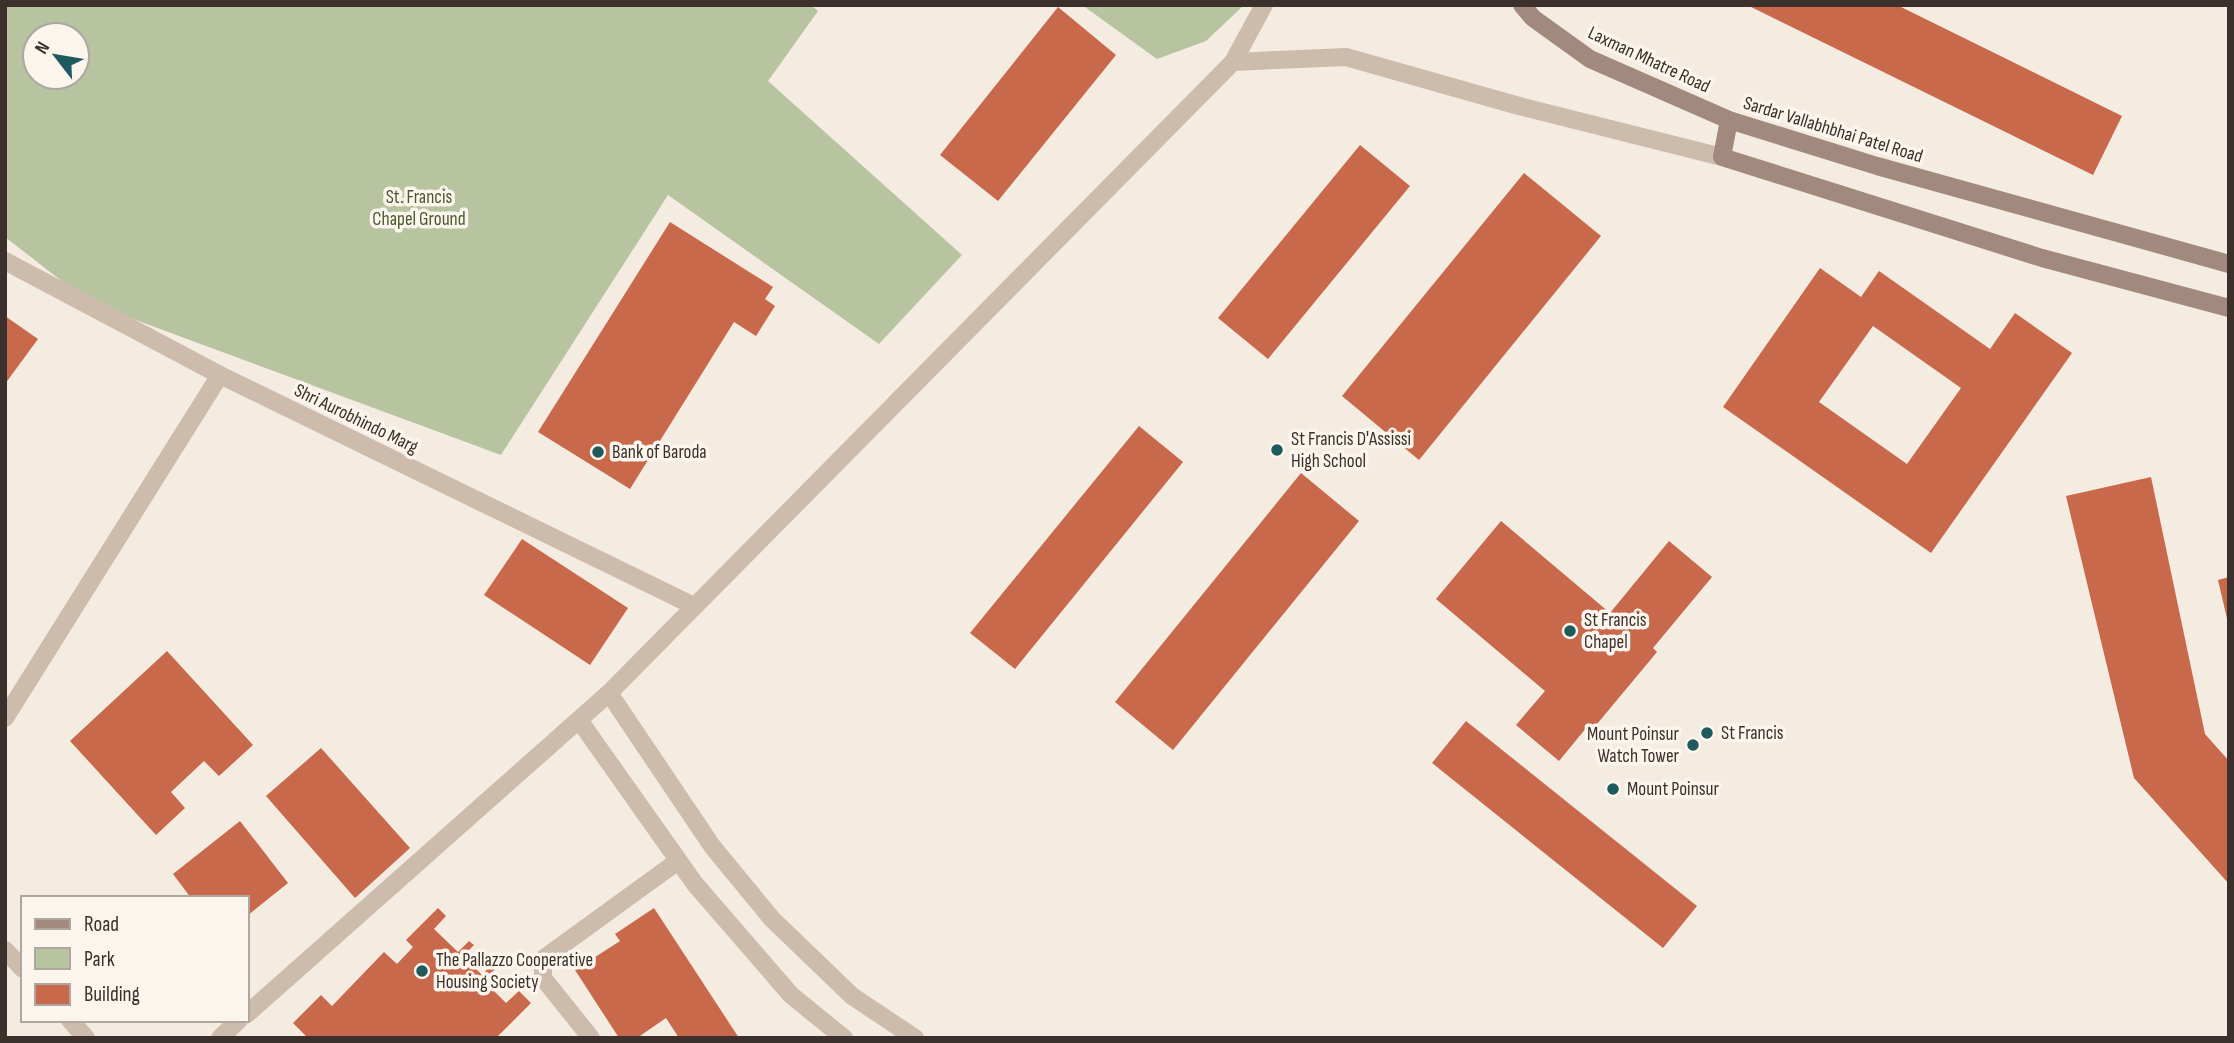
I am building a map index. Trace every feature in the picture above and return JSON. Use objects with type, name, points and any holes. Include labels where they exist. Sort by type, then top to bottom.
[{"type":"main road","name":"Laxman Mhatre Road","points":[[1522,5],[1533,18],[1590,59],[1729,120]]},
{"type":"main road","name":"Sardar Vallabhbhai Patel Road","points":[[1722,157],[1729,120],[1877,166],[2229,264]]},
{"type":"main road","points":[[1722,157],[2042,258],[2229,308]]},
{"type":"street","points":[[248,1013],[609,693],[1233,62],[1264,5]]},
{"type":"street","points":[[1233,62],[1346,57],[1520,106],[1722,157]]},
{"type":"street","name":"Shri Aurobhindo Marg","points":[[5,261],[220,375],[694,606]]},
{"type":"street","points":[[5,718],[220,375]]},
{"type":"street","points":[[609,693],[712,846],[772,919],[852,996],[912,1037]]},
{"type":"street","points":[[579,720],[677,861],[791,995],[844,1038]]},
{"type":"street","points":[[591,1038],[543,978],[543,959],[677,861]]},
{"type":"street","points":[[5,950],[21,967]]},
{"type":"street","points":[[72,1022],[86,1038]]},
{"type":"street","points":[[220,1038],[237,1022]]},
{"type":"green space","name":"St. Francis Chapel Ground","points":[[5,5],[811,5],[818,11],[768,81],[962,255],[879,344],[668,195],[501,455],[90,303],[5,237]]},
{"type":"green space","points":[[1082,5],[1244,5],[1206,41],[1157,59]]},
{"type":"building","points":[[1747,5],[1897,5],[2122,116],[2093,175]]},
{"type":"building","points":[[1058,7],[1116,55],[998,201],[940,155]]},
{"type":"building","points":[[1360,145],[1410,186],[1268,359],[1218,318]]},
{"type":"building","points":[[1524,173],[1601,236],[1419,460],[1342,396]]},
{"type":"building","points":[[670,222],[773,287],[765,299],[775,306],[756,336],[734,322],[630,489],[538,432]]},
{"type":"building","points":[[1820,268],[1861,297],[1879,271],[1990,349],[2015,313],[2072,353],[1931,553],[1723,407]],"holes":[[[1873,326],[1961,388],[1907,464],[1819,402]]]},
{"type":"building","points":[[5,316],[38,339],[5,384]]},
{"type":"building","points":[[1139,426],[1183,462],[1015,669],[970,633]]},
{"type":"building","points":[[1301,473],[1359,521],[1173,750],[1115,702]]},
{"type":"building","points":[[2151,477],[2205,734],[2229,761],[2229,884],[2134,778],[2066,496]]},
{"type":"building","name":"St Francis Chapel","points":[[1501,521],[1610,613],[1669,541],[1712,577],[1653,648],[1657,652],[1592,730],[1587,727],[1559,761],[1516,725],[1545,691],[1436,599]]},
{"type":"building","points":[[522,539],[628,608],[590,665],[484,595]]},
{"type":"building","points":[[2229,577],[2229,623],[2228,623],[2218,580]]},
{"type":"building","points":[[167,651],[253,745],[219,776],[204,761],[171,792],[185,808],[156,835],[70,741]]},
{"type":"building","points":[[1466,721],[1697,906],[1663,948],[1432,763]]},
{"type":"building","points":[[321,748],[410,848],[355,898],[266,796]]},
{"type":"building","points":[[240,821],[288,883],[248,915],[248,896],[190,896],[173,874]]},
{"type":"building","name":"The Pallazzo Cooperative Housing Society","points":[[438,908],[446,916],[434,929],[458,952],[469,941],[474,945],[463,956],[482,975],[493,963],[497,967],[484,981],[506,1003],[519,991],[531,1003],[496,1038],[308,1038],[293,1023],[321,995],[332,1006],[384,952],[397,964],[413,947],[406,940]]},
{"type":"building","points":[[654,908],[739,1038],[679,1038],[666,1018],[637,1038],[619,1038],[575,970],[620,941],[615,934]]},
{"type":"place","name":"St Francis D'Assissi High School","points":[[1277,450]]},
{"type":"place","name":"Bank of Baroda","points":[[598,452]]},
{"type":"place","name":"St Francis Chapel","points":[[1570,631]]},
{"type":"place","name":"St Francis","points":[[1707,733]]},
{"type":"place","name":"Mount Poinsur Watch Tower","points":[[1693,745]]},
{"type":"place","name":"Mount Poinsur","points":[[1613,789]]},
{"type":"place","name":"The Pallazzo Cooperative Housing Society","points":[[422,971]]}]
